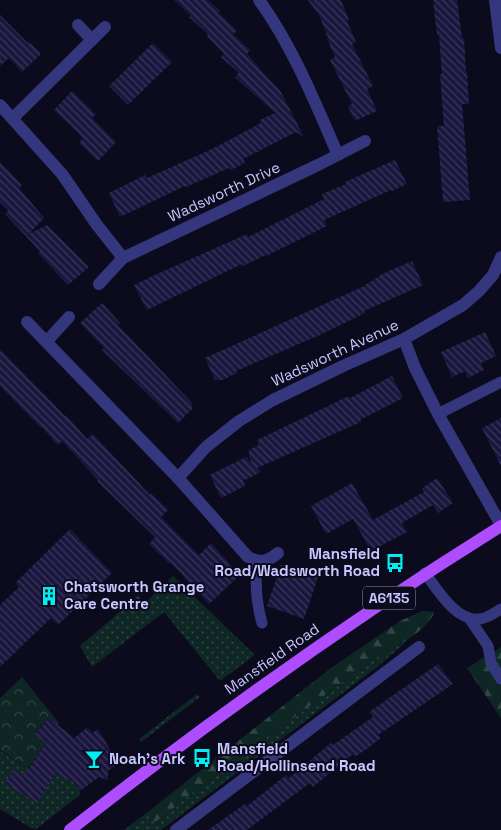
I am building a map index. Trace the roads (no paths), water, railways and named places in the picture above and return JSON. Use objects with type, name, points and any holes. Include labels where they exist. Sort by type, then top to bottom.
[{"type":"main road","name":"Mansfield Road","points":[[70,830],[228,709],[425,573],[501,525]]},
{"type":"street","points":[[259,0],[275,22],[306,82],[338,155]]},
{"type":"street","points":[[495,0],[501,48]]},
{"type":"street","points":[[78,25],[92,40]]},
{"type":"street","points":[[13,118],[105,27]]},
{"type":"street","points":[[0,105],[62,174],[97,225],[123,258]]},
{"type":"street","name":"Wadsworth Drive","points":[[99,284],[123,258],[365,141]]},
{"type":"street","name":"Wadsworth Avenue","points":[[178,478],[206,447],[240,421],[273,400],[404,339],[463,305],[493,275],[501,257]]},
{"type":"street","points":[[47,342],[70,317]]},
{"type":"street","points":[[27,322],[178,478],[248,557],[257,562],[269,561],[278,553]]},
{"type":"street","points":[[404,339],[415,368],[438,414],[501,525]]},
{"type":"street","points":[[176,830],[419,647]]},
{"type":"lane","points":[[438,414],[501,382]]},
{"type":"lane","points":[[257,562],[255,583],[257,607],[262,623]]},
{"type":"lane","points":[[425,573],[448,603],[457,612],[469,618],[487,617],[501,609]]},
{"type":"lane","points":[[469,618],[488,646],[491,663],[501,679]]},
{"type":"place","name":"Mansfield Road/Wadsworth Road","points":[[395,563]]},
{"type":"place","name":"Chatsworth Grange Care Centre","points":[[49,596]]},
{"type":"place","name":"Mansfield Road/Hollinsend Road","points":[[202,758]]},
{"type":"place","name":"Noah's Ark","points":[[94,759]]}]
